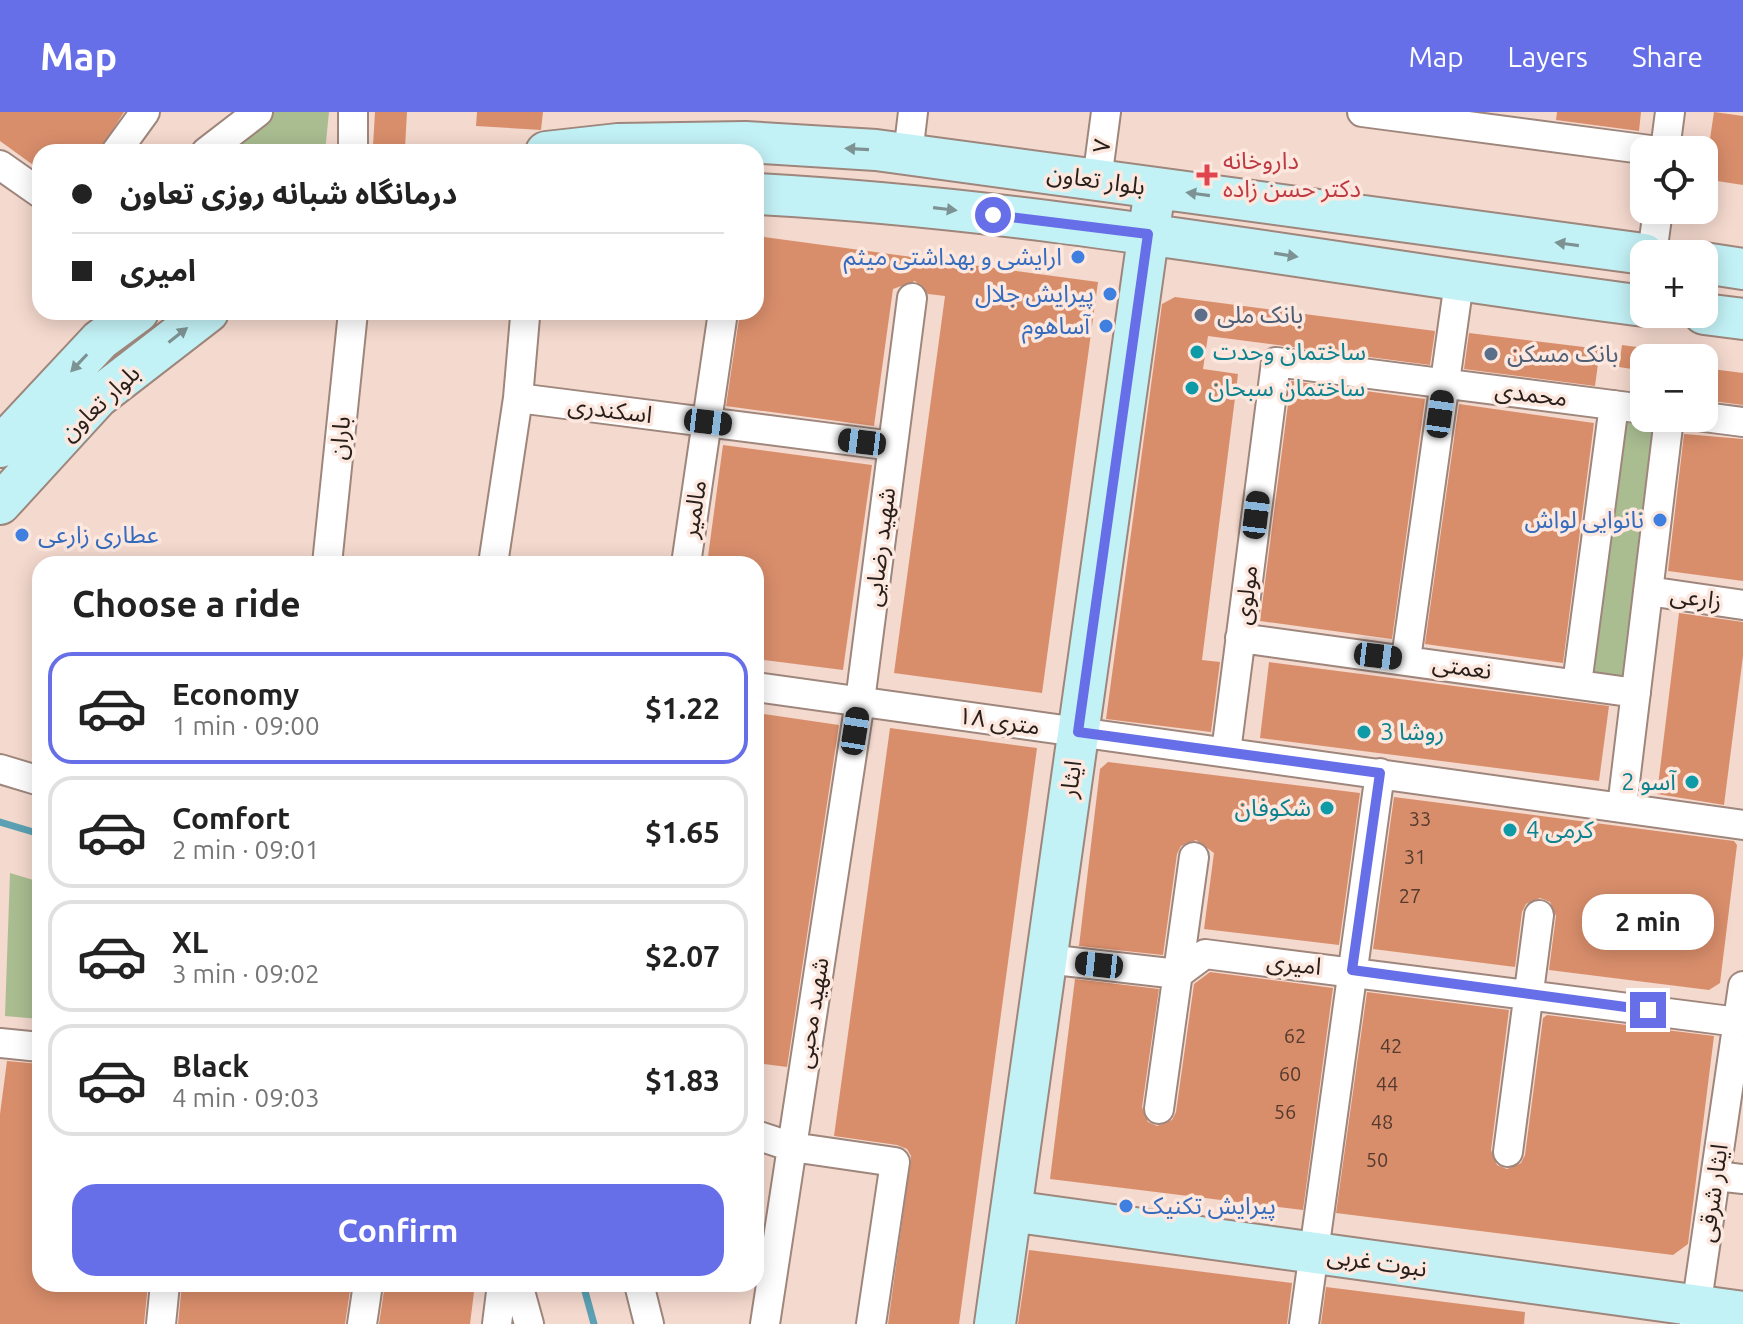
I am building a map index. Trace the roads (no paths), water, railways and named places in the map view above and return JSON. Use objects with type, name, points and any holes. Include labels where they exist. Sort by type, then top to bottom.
[{"type":"main road","name":"بلوار تعاون","points":[[618,144],[745,142],[908,154],[1630,252]]},
{"type":"main road","name":"ایثار","points":[[995,1324],[1155,188]]},
{"type":"main road","name":"بلوار تعاون","points":[[764,194],[869,200],[1148,234],[1459,282],[1630,304]]},
{"type":"main road","points":[[1718,265],[1743,269]]},
{"type":"main road","points":[[1718,316],[1743,319]]},
{"type":"main road","name":"بلوار تعاون","points":[[0,447],[100,340],[127,320]]},
{"type":"main road","name":"بلوار تعاون","points":[[0,504],[98,397],[198,320]]},
{"type":"main road","name":"نبوت غربی","points":[[1011,1211],[1314,1253],[1695,1315],[1743,1312]]},
{"type":"street","points":[[122,144],[145,112]]},
{"type":"street","points":[[216,144],[258,112]]},
{"type":"street","points":[[353,112],[353,144]]},
{"type":"street","points":[[908,154],[913,112]]},
{"type":"street","name":"۷","points":[[1097,180],[1106,112]]},
{"type":"street","points":[[1362,112],[1469,119],[1630,147]]},
{"type":"street","points":[[1667,136],[1670,112]]},
{"type":"street","points":[[0,165],[32,187]]},
{"type":"street","points":[[1406,659],[1459,282]]},
{"type":"street","name":"شهید رضایی","points":[[860,701],[912,298]]},
{"type":"street","name":"باران","points":[[328,556],[352,320]]},
{"type":"street","points":[[494,556],[518,398],[525,320]]},
{"type":"street","name":"مالمیر","points":[[687,556],[722,320]]},
{"type":"street","name":"محمدی","points":[[1276,362],[1630,407]]},
{"type":"street","name":"مولوی","points":[[1226,752],[1276,362]]},
{"type":"street","name":"اسکندری","points":[[518,398],[893,446]]},
{"type":"street","points":[[1577,684],[1614,405]]},
{"type":"street","points":[[1718,419],[1743,422]]},
{"type":"street","points":[[1667,432],[1622,807],[1743,825]]},
{"type":"street","name":"زارعی","points":[[1648,591],[1743,605]]},
{"type":"street","name":"نعمتی","points":[[1240,638],[1636,693]]},
{"type":"street","name":"۱۸ متری","points":[[764,688],[1622,807]]},
{"type":"street","name":"شهید محبی","points":[[765,1324],[860,701]]},
{"type":"street","points":[[0,769],[32,779]]},
{"type":"street","points":[[1304,1324],[1380,773]]},
{"type":"street","points":[[1159,1109],[1194,857]]},
{"type":"street","points":[[1508,1152],[1539,915]]},
{"type":"street","name":"امیری","points":[[1178,974],[1205,954],[1352,970],[1738,1022]]},
{"type":"street","points":[[1046,959],[1178,974]]},
{"type":"street","name":"ایثار شرقی","points":[[1695,1315],[1729,1177],[1743,986]]},
{"type":"street","points":[[0,1043],[32,1046]]},
{"type":"street","points":[[764,1138],[792,1147],[895,1162],[871,1324]]},
{"type":"street","points":[[161,1324],[164,1292]]},
{"type":"street","points":[[362,1324],[367,1292]]},
{"type":"street","points":[[497,1324],[501,1292]]},
{"type":"street","points":[[520,1292],[529,1324]]},
{"type":"street","points":[[641,1292],[649,1324]]},
{"type":"waterway","points":[[0,822],[32,832]]},
{"type":"waterway","points":[[585,1292],[594,1324]]},
{"type":"place","name":"داروخانه دکتر حسن زاده","points":[[1207,175]]},
{"type":"place","name":"ارایشی و بهداشتی میثم","points":[[1078,257]]},
{"type":"place","name":"پیرایش جلال","points":[[1110,294]]},
{"type":"place","name":"بانک ملی","points":[[1201,315]]},
{"type":"place","name":"آساهوم","points":[[1106,326]]},
{"type":"place","name":"ساختمان وحدت","points":[[1197,352]]},
{"type":"place","name":"بانک مسکن","points":[[1491,354]]},
{"type":"place","name":"ساختمان سبحان","points":[[1192,388]]},
{"type":"place","name":"نانوایی لواش","points":[[1660,520]]},
{"type":"place","name":"عطاری زارعی","points":[[22,535]]},
{"type":"place","name":"روشا 3","points":[[1364,732]]},
{"type":"place","name":"آسو 2","points":[[1692,782]]},
{"type":"place","name":"شکوفان","points":[[1327,808]]},
{"type":"place","name":"کرمی 4","points":[[1510,830]]},
{"type":"place","name":"پیرایش تکنیک","points":[[1126,1206]]}]
